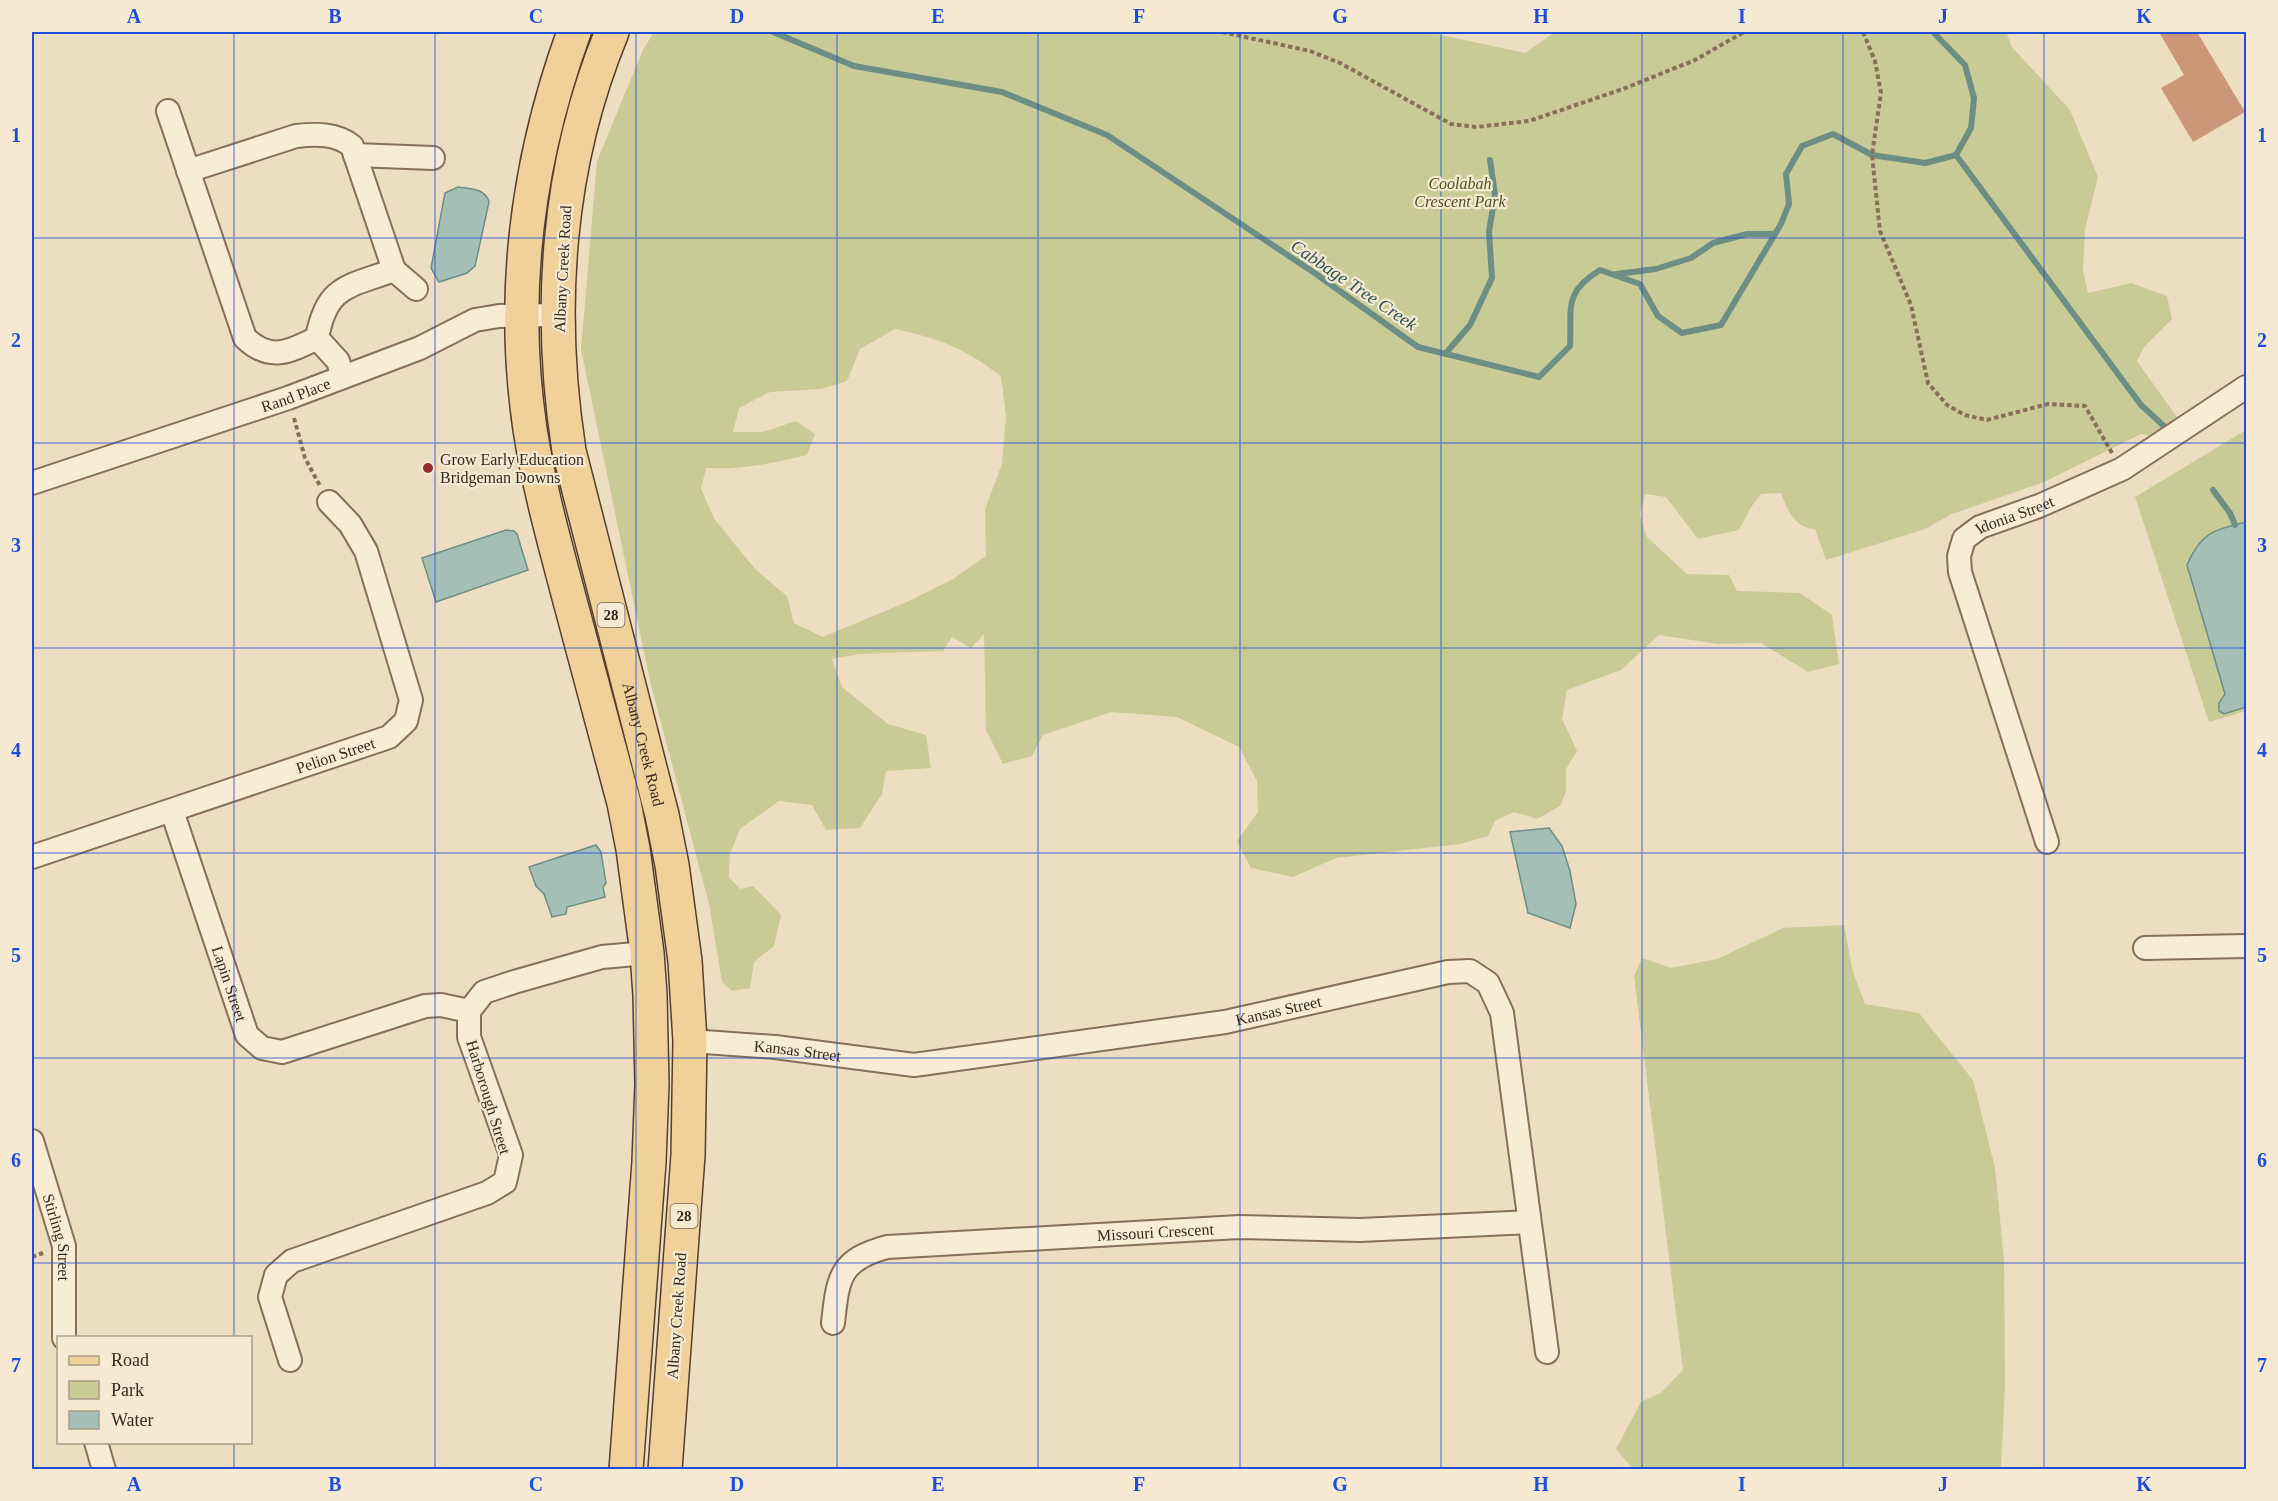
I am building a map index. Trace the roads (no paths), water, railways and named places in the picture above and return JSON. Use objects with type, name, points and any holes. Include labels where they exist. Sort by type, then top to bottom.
[{"type":"main road","name":"Albany Creek Road","points":[[574,32],[553,91],[535,168],[525,243],[522,316],[524,379],[535,458],[550,528],[624,803],[633,849],[647,953],[651,1030],[651,1123],[626,1470]]},
{"type":"main road","name":"Albany Creek Road","points":[[612,32],[592,83],[571,166],[560,238],[557,315],[560,380],[569,451],[583,513],[651,770],[672,865],[685,961],[690,1041],[688,1155],[665,1470]]},
{"type":"street","points":[[168,111],[244,338],[254,346],[275,353],[300,346],[317,338]]},
{"type":"street","points":[[188,171],[296,136],[314,134],[343,138],[352,146],[394,270],[416,289]]},
{"type":"street","points":[[355,155],[433,158]]},
{"type":"street","points":[[317,338],[321,317],[326,305],[334,295],[394,270]]},
{"type":"street","name":"Rand Place","points":[[32,483],[343,377],[420,348],[475,320],[499,316],[557,315]]},
{"type":"street","points":[[317,338],[338,361],[343,377]]},
{"type":"street","name":"Idonia Street","points":[[2047,842],[1960,572],[1959,556],[1964,539],[1980,527],[2039,506],[2122,469],[2247,387]]},
{"type":"street","name":"Pelion Street","points":[[32,857],[389,737],[406,721],[411,700],[366,551],[350,524],[329,502]]},
{"type":"street","name":"Lapin Street","points":[[172,811],[247,1035],[262,1048],[282,1052],[425,1006],[441,1005],[469,1011]]},
{"type":"street","points":[[2145,948],[2247,945]]},
{"type":"street","points":[[469,1011],[484,992],[514,982],[602,957],[647,953]]},
{"type":"street","name":"Kansas Street","points":[[690,1041],[775,1047],[914,1065],[1225,1022],[1448,972],[1470,971],[1488,983],[1502,1013],[1547,1352]]},
{"type":"street","name":"Harborough Street","points":[[290,1360],[270,1297],[276,1275],[292,1261],[487,1193],[505,1182],[511,1155],[470,1037],[469,1011]]},
{"type":"street","name":"Stirling Street","points":[[32,1141],[64,1246],[64,1336]]},
{"type":"street","name":"Missouri Crescent","points":[[832,1323],[840,1277],[849,1265],[866,1253],[887,1247],[1239,1227],[1360,1230],[1529,1222]]},
{"type":"street","points":[[96,1444],[104,1470]]},
{"type":"water","points":[[458,187],[481,192],[489,202],[475,266],[467,273],[439,282],[431,268],[445,193]]},
{"type":"water","points":[[2246,522],[2246,707],[2224,714],[2219,711],[2219,703],[2225,694],[2187,565],[2203,539],[2217,530]]},
{"type":"water","points":[[506,530],[517,534],[528,570],[436,602],[422,558]]},
{"type":"water","points":[[1549,828],[1562,846],[1570,871],[1576,904],[1570,928],[1528,913],[1510,832]]},
{"type":"water","points":[[596,845],[601,852],[606,883],[603,887],[605,897],[567,907],[566,914],[552,917],[544,894],[536,886],[529,867]]},
{"type":"waterway","name":"Cabbage Tree Creek","points":[[773,32],[854,66],[1002,92],[1107,135],[1316,274],[1418,347],[1539,377],[1570,346],[1571,311],[1575,294],[1588,278],[1600,270],[1640,284],[1658,316],[1682,333],[1721,325],[1781,224],[1789,204],[1786,174],[1802,146],[1833,134],[1872,155],[1925,163],[1956,155],[1971,128],[1974,98],[1965,65],[1933,32]]},
{"type":"waterway","points":[[1956,155],[2141,405],[2166,428]]},
{"type":"waterway","points":[[1446,353],[1470,325],[1492,278],[1489,232],[1495,195],[1490,160]]},
{"type":"waterway","points":[[1616,274],[1656,269],[1691,258],[1713,243],[1747,234],[1775,234]]},
{"type":"waterway","points":[[2213,490],[2230,513],[2235,525]]},
{"type":"place","name":"Grow Early Education Bridgeman Downs","points":[[428,468]]},
{"type":"park label","name":"Coolabah Crescent Park","points":[[1460,192]]}]
